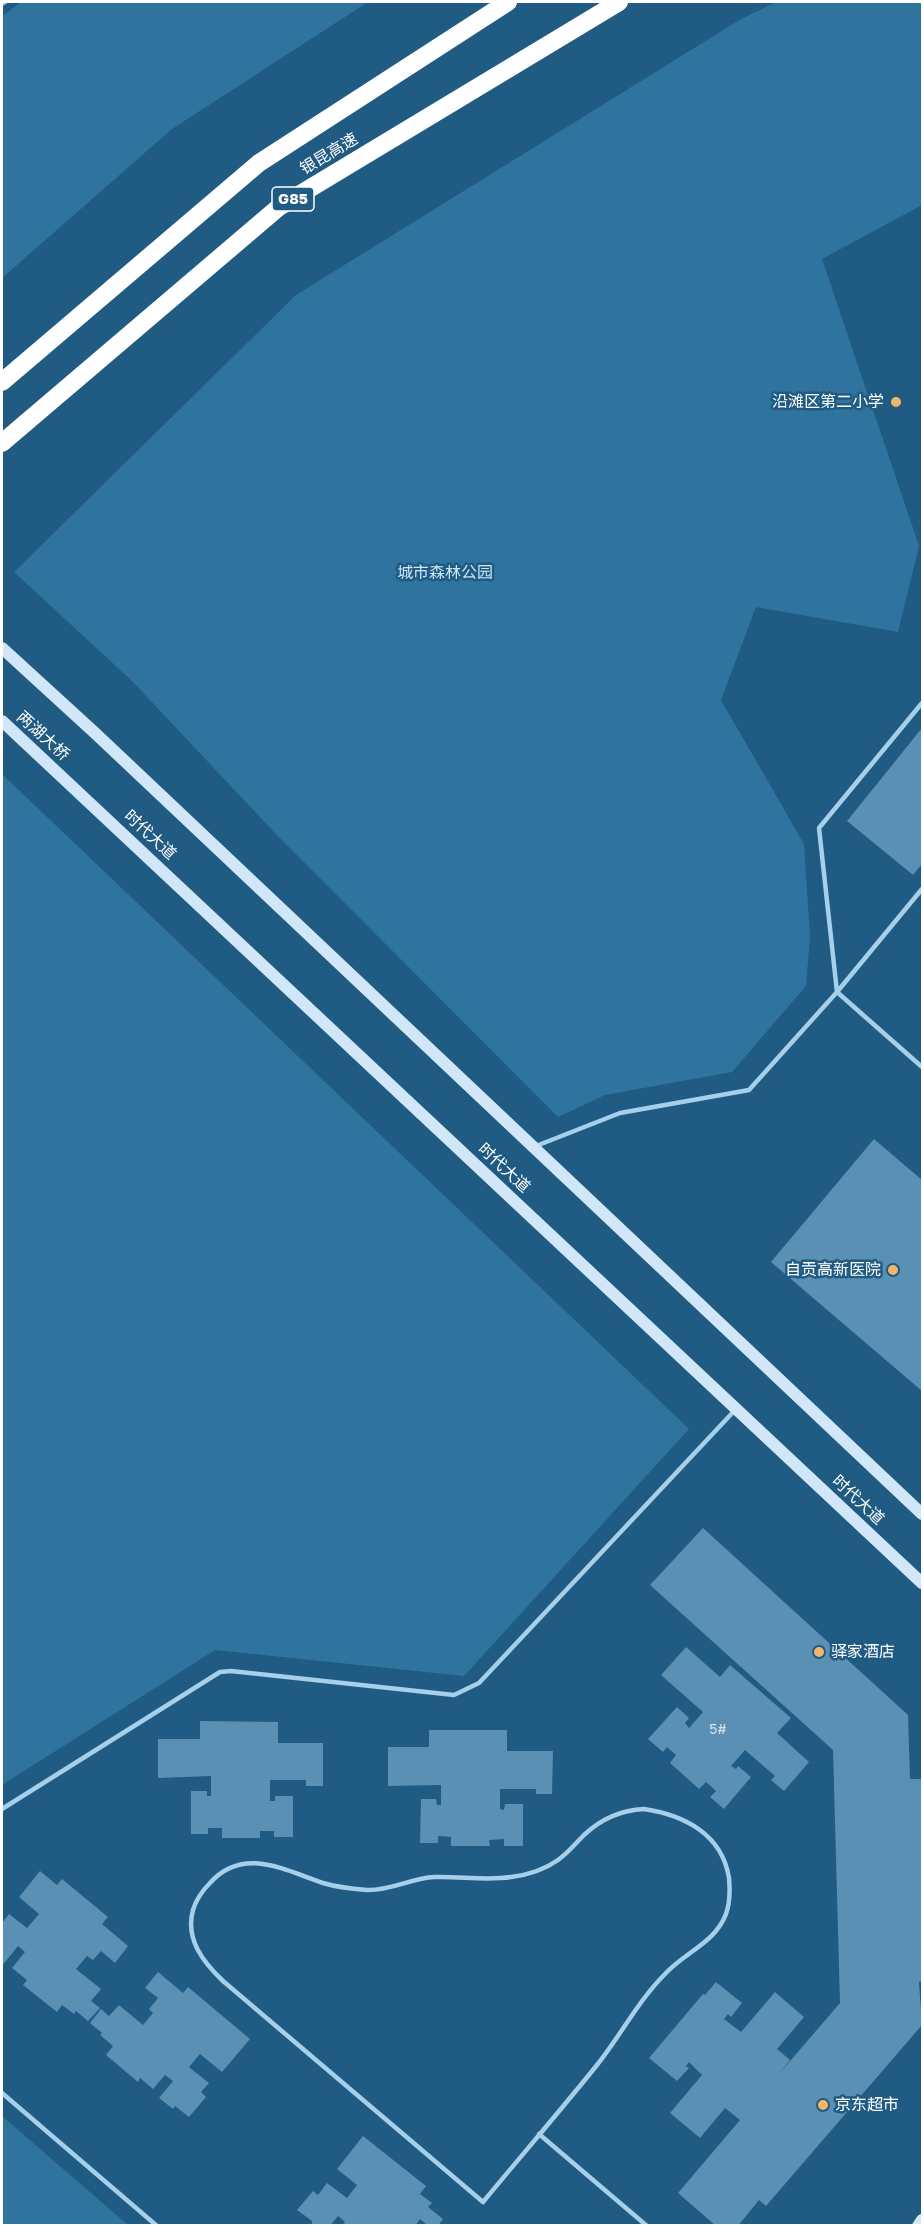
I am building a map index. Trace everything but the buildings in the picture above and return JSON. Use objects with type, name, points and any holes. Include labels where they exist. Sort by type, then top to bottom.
[{"type":"highway","name":"银昆高速","points":[[2,382],[259,163],[508,2]]},
{"type":"highway","name":"银昆高速","points":[[2,443],[279,207],[619,2]]},
{"type":"main road","name":"时代大道","points":[[2,648],[95,733],[922,1514]]},
{"type":"main road","name":"两湖大桥","points":[[2,721],[63,776]]},
{"type":"main road","name":"时代大道","points":[[63,776],[922,1583]]},
{"type":"main road","points":[[918,2226],[922,2220]]},
{"type":"lane","points":[[922,703],[819,828],[837,992],[922,1067]]},
{"type":"lane","points":[[533,1147],[620,1113],[749,1089],[837,992],[922,889]]},
{"type":"lane","points":[[2,1809],[220,1672],[231,1671],[454,1695],[479,1683],[736,1409]]},
{"type":"lane","points":[[644,1809],[666,1812],[686,1819],[701,1829],[715,1844],[727,1865],[730,1889],[727,1912],[717,1932],[666,1973],[634,2010],[620,2035],[539,2134],[483,2202],[209,1967],[199,1954],[193,1939],[190,1920],[203,1890],[215,1877],[230,1867],[251,1862],[275,1866],[325,1884],[369,1890],[433,1877],[468,1880],[511,1877],[539,1870],[556,1862],[602,1821],[625,1810],[644,1809]]},
{"type":"lane","points":[[2,2093],[157,2226]]},
{"type":"lane","points":[[539,2134],[647,2226]]},
{"type":"green space","points":[[21,2],[368,2],[172,129],[2,278],[2,16]]},
{"type":"green space","name":"城市森林公园","points":[[776,2],[922,2],[922,205],[822,259],[919,546],[898,632],[756,607],[721,700],[804,844],[810,936],[806,986],[732,1072],[605,1095],[558,1117],[273,831],[132,681],[14,572],[296,295],[741,19]]},
{"type":"green space","points":[[2,774],[689,1429],[464,1676],[215,1650],[2,1785]]},
{"type":"green space","points":[[2,2116],[128,2225],[2,2225]]},
{"type":"place","name":"沿滩区第二小学","points":[[896,402]]},
{"type":"place","name":"自贡高新医院","points":[[893,1270]]},
{"type":"place","name":"驿家酒店","points":[[819,1652]]},
{"type":"place","name":"京东超市","points":[[823,2105]]}]
